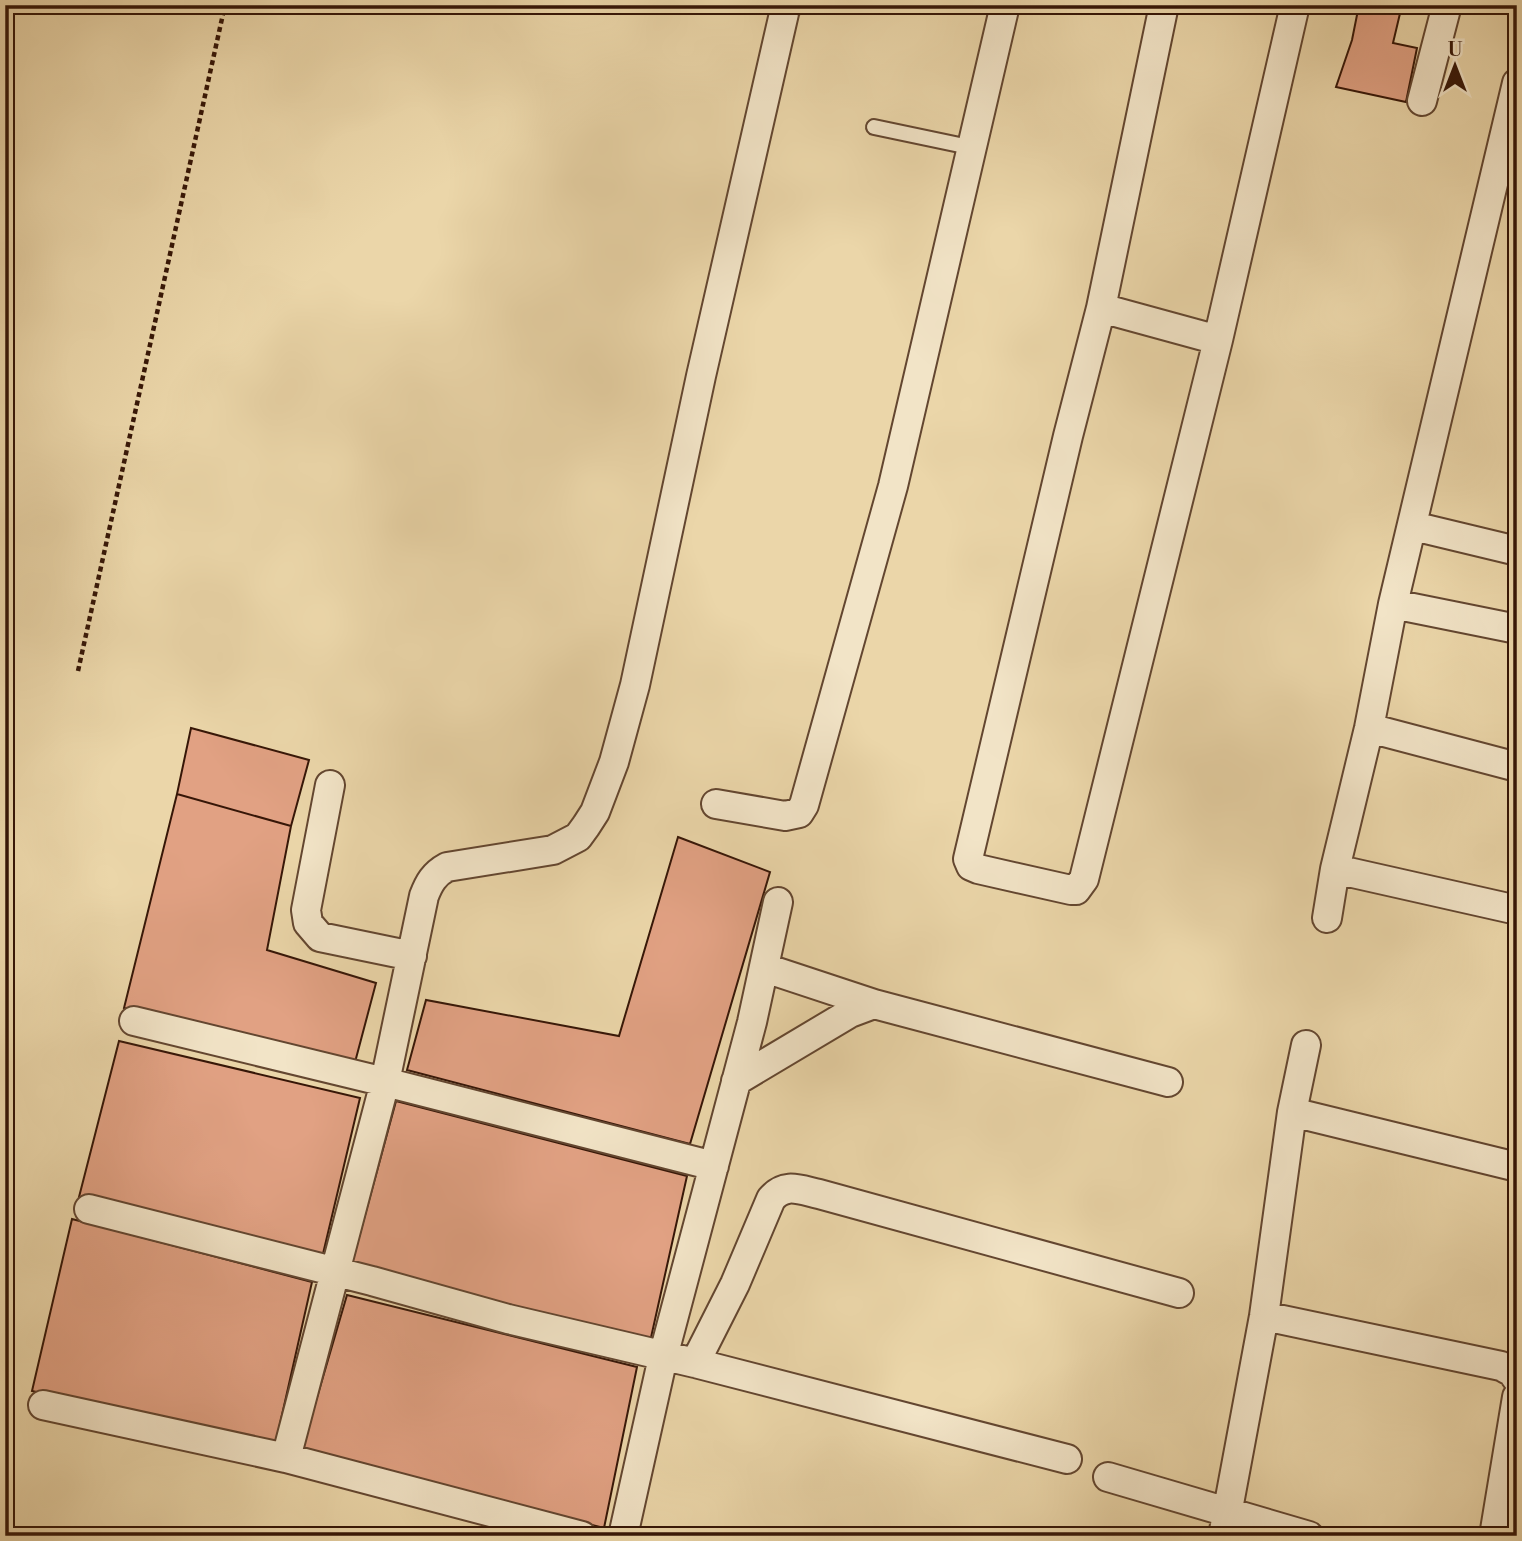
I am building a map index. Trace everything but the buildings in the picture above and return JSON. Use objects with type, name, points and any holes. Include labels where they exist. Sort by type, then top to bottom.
[{"type":"street","points":[[716,804],[785,817],[799,813],[804,805],[893,486],[974,148],[1005,5]]},
{"type":"street","points":[[1164,5],[1101,308],[968,859],[971,866],[978,869],[1071,890],[1076,890],[1084,878],[1218,340],[1295,5]]},
{"type":"street","points":[[1422,101],[1447,5]]},
{"type":"street","points":[[286,1458],[385,1082],[428,886],[440,871],[447,867],[553,850],[567,845],[578,837],[595,812],[607,780],[635,685],[701,376],[785,7]]},
{"type":"street","points":[[1327,918],[1335,869],[1369,728],[1393,604],[1517,83]]},
{"type":"street","points":[[1101,308],[1218,340]]},
{"type":"street","points":[[1413,526],[1517,551]]},
{"type":"street","points":[[1393,604],[1517,629]]},
{"type":"street","points":[[1369,728],[1517,767]]},
{"type":"street","points":[[330,785],[306,910],[308,923],[320,937],[412,956]]},
{"type":"street","points":[[1335,869],[1517,910]]},
{"type":"street","points":[[623,1536],[663,1357],[765,968],[779,902]]},
{"type":"street","points":[[765,968],[874,1004],[1168,1082]]},
{"type":"street","points":[[736,1081],[850,1013],[874,1004]]},
{"type":"street","points":[[134,1021],[714,1166]]},
{"type":"street","points":[[1225,1524],[1264,1316],[1292,1112],[1306,1045]]},
{"type":"street","points":[[1292,1112],[1517,1167]]},
{"type":"street","points":[[695,1363],[735,1284],[771,1199],[778,1191],[788,1188],[819,1194],[1179,1293]]},
{"type":"street","points":[[89,1209],[508,1319],[695,1363],[1067,1459]]},
{"type":"street","points":[[1264,1316],[1501,1366],[1517,1378]]},
{"type":"street","points":[[1494,1536],[1517,1397]]},
{"type":"street","points":[[43,1405],[286,1458],[582,1536]]},
{"type":"street","points":[[1108,1477],[1225,1524],[1308,1536]]},
{"type":"lane","points":[[874,127],[974,148]]},
{"type":"path","points":[[78,671],[225,5]]}]
